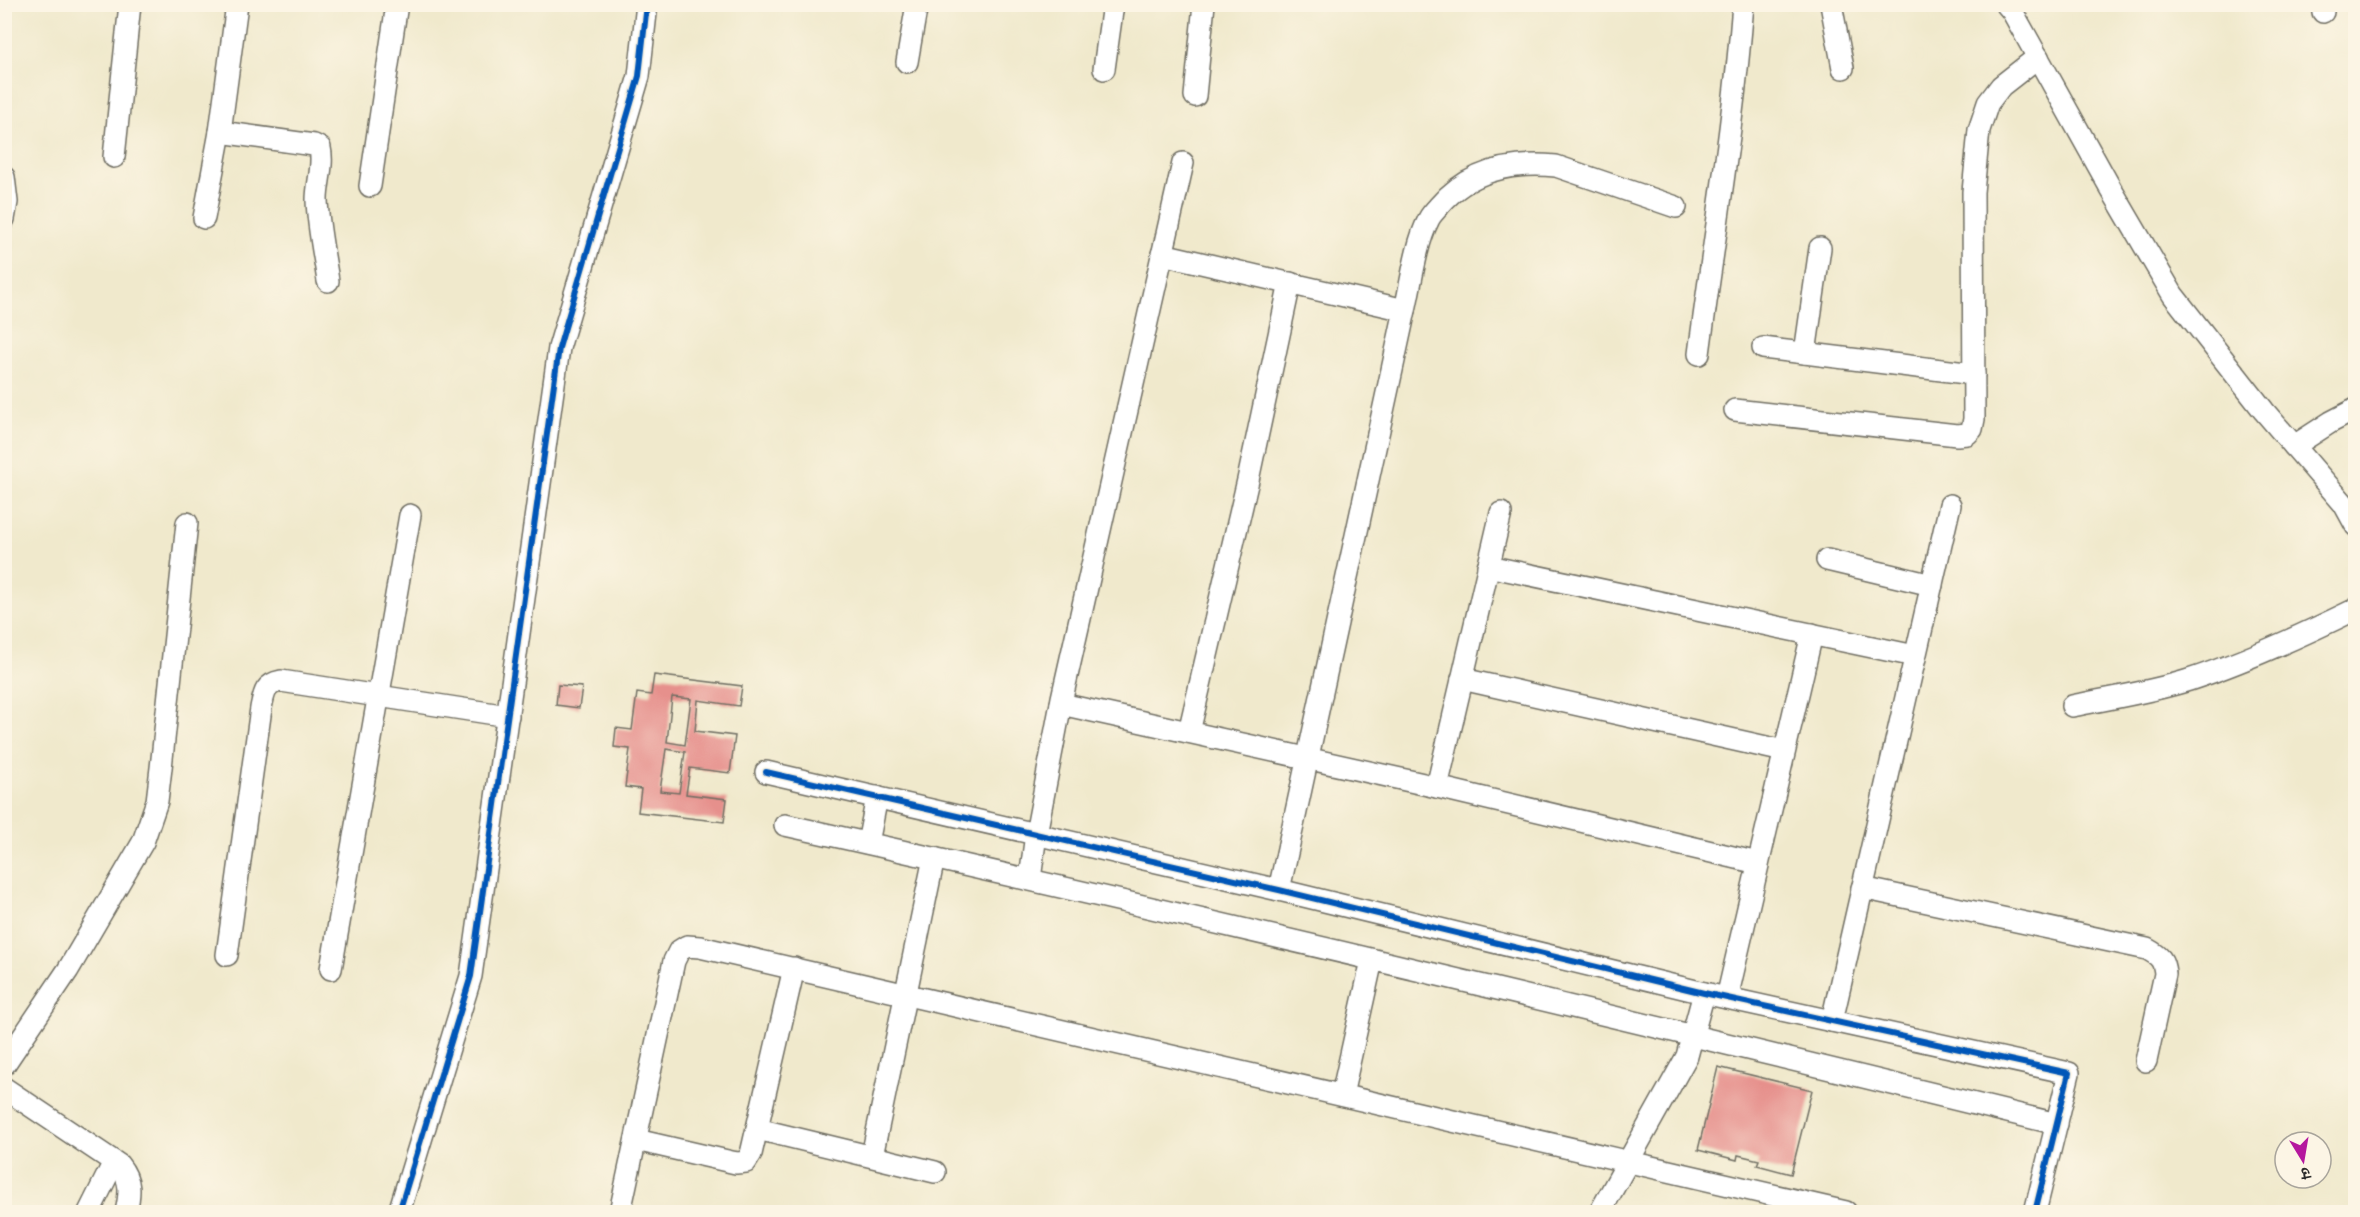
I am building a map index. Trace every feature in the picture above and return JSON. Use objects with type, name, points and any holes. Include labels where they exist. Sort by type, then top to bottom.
[{"type":"street","points":[[114,156],[130,4]]},
{"type":"street","points":[[204,218],[220,132],[237,4]]},
{"type":"street","points":[[370,186],[397,4]]},
{"type":"street","points":[[399,1212],[471,976],[559,348],[639,76],[647,4]]},
{"type":"street","points":[[907,62],[917,4]]},
{"type":"street","points":[[1104,69],[1113,4]]},
{"type":"street","points":[[1195,96],[1204,4]]},
{"type":"street","points":[[1699,354],[1732,116],[1743,4]]},
{"type":"street","points":[[1831,4],[1843,68]]},
{"type":"street","points":[[2010,7],[2111,189],[2174,295],[2294,446],[2346,491],[2344,504],[2355,526]]},
{"type":"street","points":[[1736,410],[1967,434],[1972,429],[1974,419],[1974,192],[1979,130],[1988,103],[2001,86],[2038,57]]},
{"type":"street","points":[[220,132],[314,145],[320,148],[322,156],[317,198],[318,222],[328,280]]},
{"type":"street","points":[[1030,879],[1036,834],[1061,704],[1183,163]]},
{"type":"street","points":[[1279,890],[1405,310],[1428,219],[1448,196],[1467,180],[1513,166],[1556,166],[1676,207]]},
{"type":"street","points":[[4,177],[7,202],[4,219]]},
{"type":"street","points":[[1805,353],[1820,248]]},
{"type":"street","points":[[1162,254],[1405,310]]},
{"type":"street","points":[[1189,732],[1248,480],[1290,283]]},
{"type":"street","points":[[1763,348],[1974,374]]},
{"type":"street","points":[[2294,446],[2355,409]]},
{"type":"street","points":[[1832,1021],[1950,505]]},
{"type":"street","points":[[1437,787],[1501,513]]},
{"type":"street","points":[[331,969],[410,515]]},
{"type":"street","points":[[4,1065],[68,970],[143,842],[151,823],[161,768],[187,523]]},
{"type":"street","points":[[1827,560],[1932,585]]},
{"type":"street","points":[[1488,566],[1916,656]]},
{"type":"street","points":[[2072,706],[2188,680],[2254,656],[2355,609]]},
{"type":"street","points":[[1727,998],[1812,634]]},
{"type":"street","points":[[1461,679],[1784,751]]},
{"type":"street","points":[[227,955],[264,690],[271,683],[281,681],[379,694],[508,716]]},
{"type":"street","points":[[1061,704],[1437,787],[1758,863]]},
{"type":"street","points":[[766,772],[1279,890],[1704,993],[2069,1073],[2035,1212]]},
{"type":"street","points":[[868,843],[877,797]]},
{"type":"street","points":[[785,825],[1030,879],[1692,1035],[2057,1124]]},
{"type":"street","points":[[872,1156],[934,858]]},
{"type":"street","points":[[1862,888],[2147,949],[2159,955],[2164,963],[2165,974],[2146,1061]]},
{"type":"street","points":[[620,1212],[674,961],[679,951],[687,946],[700,946],[1628,1161],[1784,1205],[1846,1212]]},
{"type":"street","points":[[1342,1095],[1372,960]]},
{"type":"street","points":[[636,1140],[736,1163],[746,1162],[751,1154],[794,968]]},
{"type":"street","points":[[1600,1212],[1687,1056],[1704,993]]},
{"type":"street","points":[[4,1088],[114,1162],[126,1174],[130,1194],[126,1212]]},
{"type":"street","points":[[757,1129],[935,1172]]},
{"type":"street","points":[[89,1212],[114,1162]]},
{"type":"building","points":[[654,675],[742,686],[739,706],[698,700],[695,731],[735,736],[730,773],[690,768],[686,794],[727,799],[724,822],[638,812],[641,789],[625,787],[630,749],[614,747],[616,728],[632,730],[637,693],[651,695]],"holes":[[[672,697],[691,699],[685,745],[667,742]],[[666,749],[685,752],[679,793],[660,791]]]},
{"type":"building","points":[[558,685],[582,687],[579,708],[556,705]]},
{"type":"building","points":[[1718,1067],[1812,1090],[1791,1174],[1757,1165],[1759,1160],[1738,1155],[1737,1160],[1698,1150]]},
{"type":"cycle path","points":[[399,1212],[471,976],[559,348],[639,76],[647,4]]},
{"type":"cycle path","points":[[766,772],[1279,890],[1704,993],[2069,1073],[2035,1212]]}]
